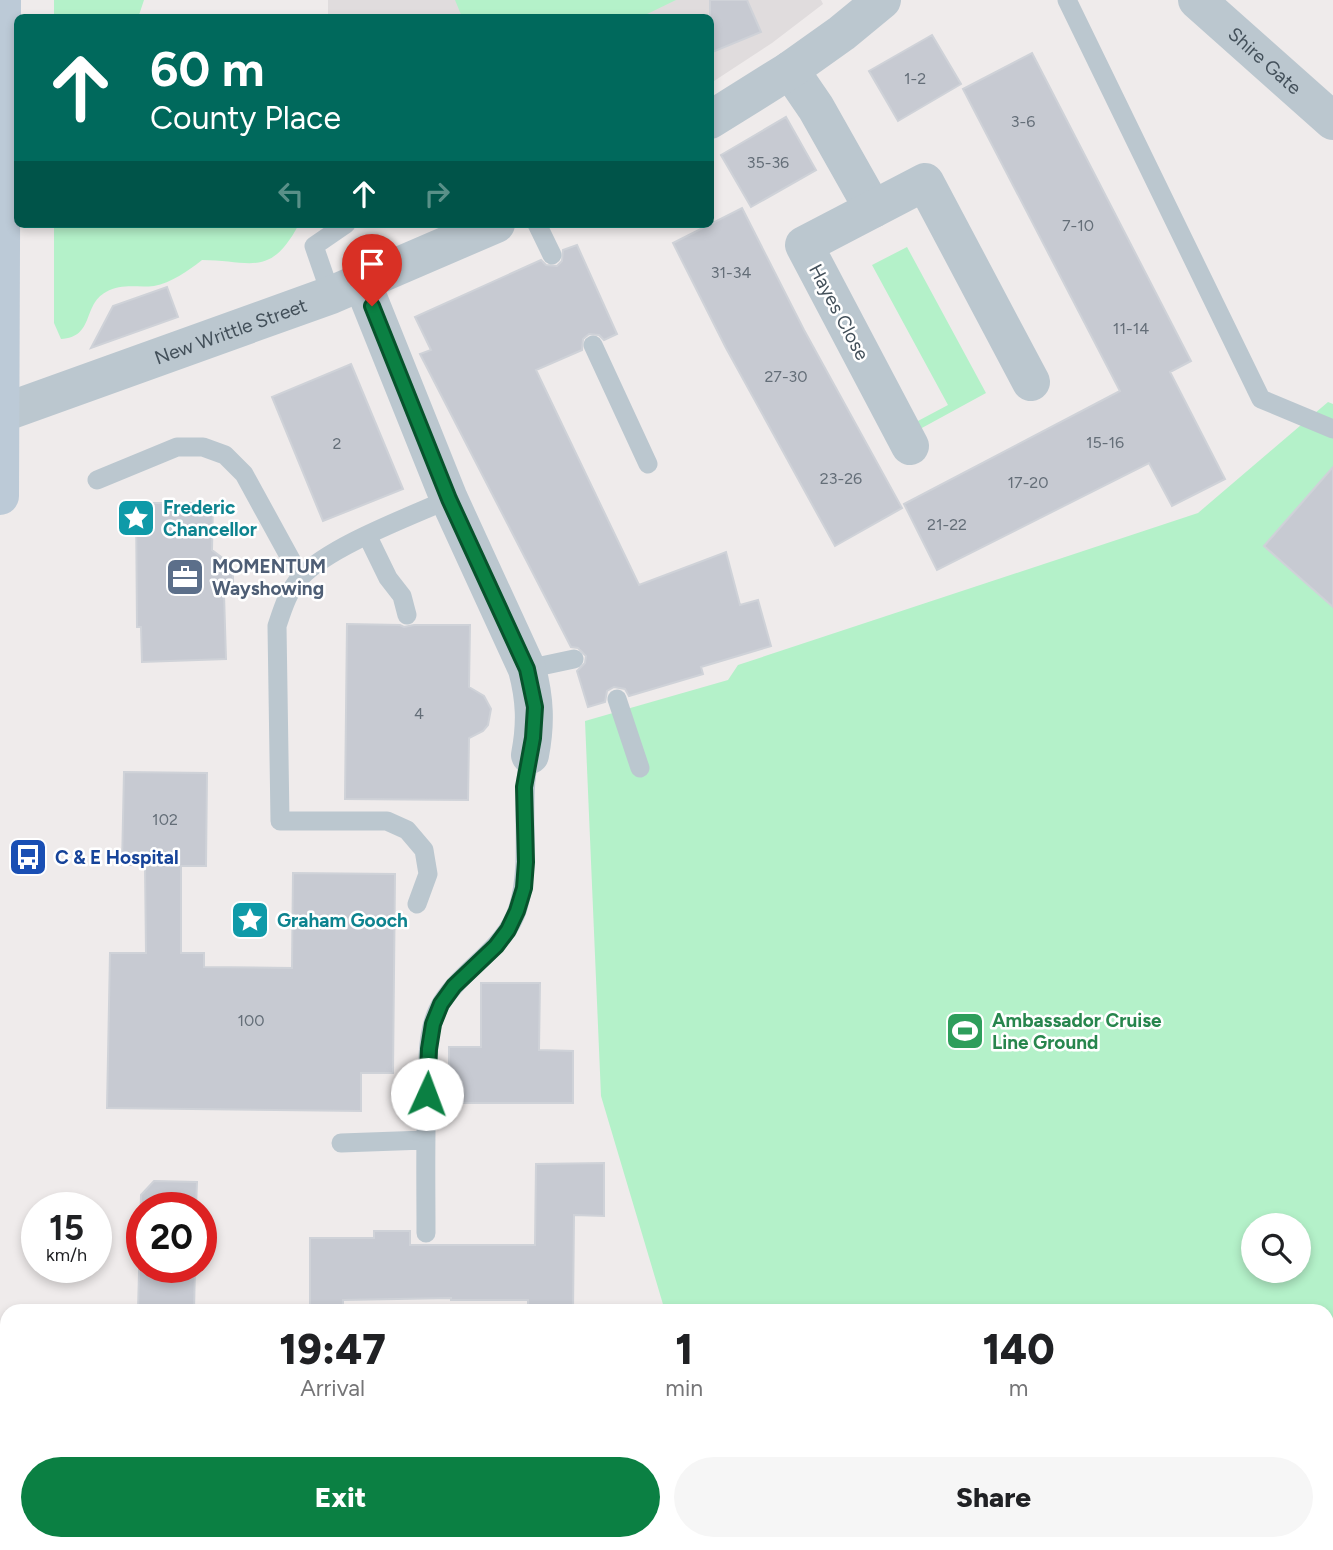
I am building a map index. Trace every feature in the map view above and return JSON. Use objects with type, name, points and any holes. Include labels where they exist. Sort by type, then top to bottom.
[{"type":"main road","points":[[0,496],[2,0]]},
{"type":"street","points":[[714,117],[842,33],[883,0]]},
{"type":"street","name":"Shire Gate","points":[[1197,0],[1333,121]]},
{"type":"street","points":[[790,69],[816,108],[873,209]]},
{"type":"street","name":"Hayes Close","points":[[910,446],[804,245],[925,182],[1031,382]]},
{"type":"street","name":"New Writtle Street","points":[[1,414],[347,289],[487,228]]},
{"type":"street","points":[[347,289],[449,499],[527,669],[533,692],[535,721],[530,755]]},
{"type":"lane","points":[[1067,0],[1261,399],[1333,429]]},
{"type":"lane","points":[[340,228],[314,246],[347,289]]},
{"type":"lane","points":[[539,228],[552,255]]},
{"type":"lane","points":[[593,345],[648,464]]},
{"type":"lane","points":[[97,480],[177,447],[203,447],[225,455],[244,474],[301,578]]},
{"type":"lane","points":[[417,904],[428,874],[424,850],[407,830],[387,821],[280,821],[277,626],[285,600],[301,578],[323,559],[449,499]]},
{"type":"lane","points":[[368,537],[388,578],[402,596],[407,615]]},
{"type":"lane","points":[[527,669],[574,659]]},
{"type":"lane","points":[[617,699],[640,768]]},
{"type":"lane","points":[[426,1233],[425,1140],[429,1049],[433,1024],[441,1004],[454,986],[496,946],[517,911],[524,888],[524,787],[530,755]]},
{"type":"lane","points":[[341,1143],[425,1140]]},
{"type":"shaded area","points":[[328,0],[821,0],[823,4],[772,43],[714,81],[714,14],[328,14]]},
{"type":"green space","points":[[54,0],[144,0],[139,14],[54,14]]},
{"type":"green space","points":[[455,0],[676,0],[647,14],[461,14]]},
{"type":"green space","points":[[54,228],[296,228],[278,253],[268,260],[246,263],[202,260],[167,282],[112,289],[99,298],[84,327],[72,337],[61,339],[54,323]]},
{"type":"green space","points":[[907,247],[986,393],[920,429],[916,422],[948,405],[872,265]]},
{"type":"green space","name":"Ambassador Cruise Line Ground","points":[[1328,402],[1333,404],[1333,1304],[663,1304],[601,1096],[585,721],[728,680],[738,665],[1198,513]]},
{"type":"building","points":[[710,0],[747,0],[761,32],[714,51],[714,14],[710,14]]},
{"type":"building","points":[[932,35],[961,84],[898,121],[869,71]]},
{"type":"building","points":[[1032,53],[1191,361],[1170,372],[1225,479],[1172,506],[1149,463],[937,570],[904,504],[1120,391],[963,89]]},
{"type":"building","points":[[786,117],[816,170],[751,207],[721,155]]},
{"type":"building","points":[[742,208],[804,330],[902,508],[835,546],[726,348],[673,243],[703,228],[714,228],[714,222]]},
{"type":"building","points":[[577,245],[617,334],[604,340],[599,335],[589,334],[583,339],[582,350],[536,370],[639,585],[726,552],[740,605],[758,600],[771,646],[701,667],[703,674],[629,696],[625,689],[614,687],[607,691],[605,702],[588,707],[577,671],[585,663],[586,656],[578,648],[571,647],[420,354],[431,350],[415,317],[541,260],[546,265],[557,266],[562,261],[563,250]]},
{"type":"building","points":[[167,287],[178,317],[91,348],[113,306]]},
{"type":"building","points":[[351,364],[403,489],[323,521],[272,397]]},
{"type":"building","points":[[1333,467],[1333,607],[1264,546]]},
{"type":"building","name":"MOMENTUM Wayshowing","points":[[136,503],[213,503],[212,550],[233,566],[233,588],[224,594],[226,659],[142,662],[141,627],[137,627]]},
{"type":"building","points":[[347,624],[404,627],[470,625],[469,687],[484,696],[491,709],[488,725],[483,731],[469,738],[468,800],[345,799]]},
{"type":"building","points":[[124,772],[207,773],[206,866],[181,866],[181,953],[204,953],[204,967],[292,968],[293,873],[395,874],[393,1073],[361,1073],[361,1111],[107,1108],[110,953],[146,953],[145,865],[122,865]]},
{"type":"building","points":[[481,983],[540,983],[539,1050],[573,1051],[573,1103],[449,1103],[449,1047],[481,1047]]},
{"type":"building","points":[[604,1163],[604,1216],[574,1215],[573,1304],[528,1304],[528,1300],[451,1298],[343,1300],[343,1304],[310,1304],[310,1238],[374,1238],[374,1231],[410,1231],[410,1245],[535,1245],[536,1164]]},
{"type":"building","points":[[154,1181],[197,1182],[197,1192],[144,1192]]},
{"type":"building","points":[[139,1283],[195,1283],[194,1304],[138,1304]]},
{"type":"place","name":"Frederic Chancellor","points":[[136,518]]},
{"type":"place","name":"MOMENTUM Wayshowing","points":[[185,577]]},
{"type":"place","name":"C & E Hospital","points":[[28,857]]},
{"type":"place","name":"Graham Gooch","points":[[250,920]]},
{"type":"place","name":"Ambassador Cruise Line Ground","points":[[965,1031]]},
{"type":"route","points":[[372,306],[449,499],[527,669],[535,707],[533,738],[524,787],[524,888],[508,930],[496,946],[454,986],[441,1004],[433,1024],[429,1049],[427,1094]]}]
